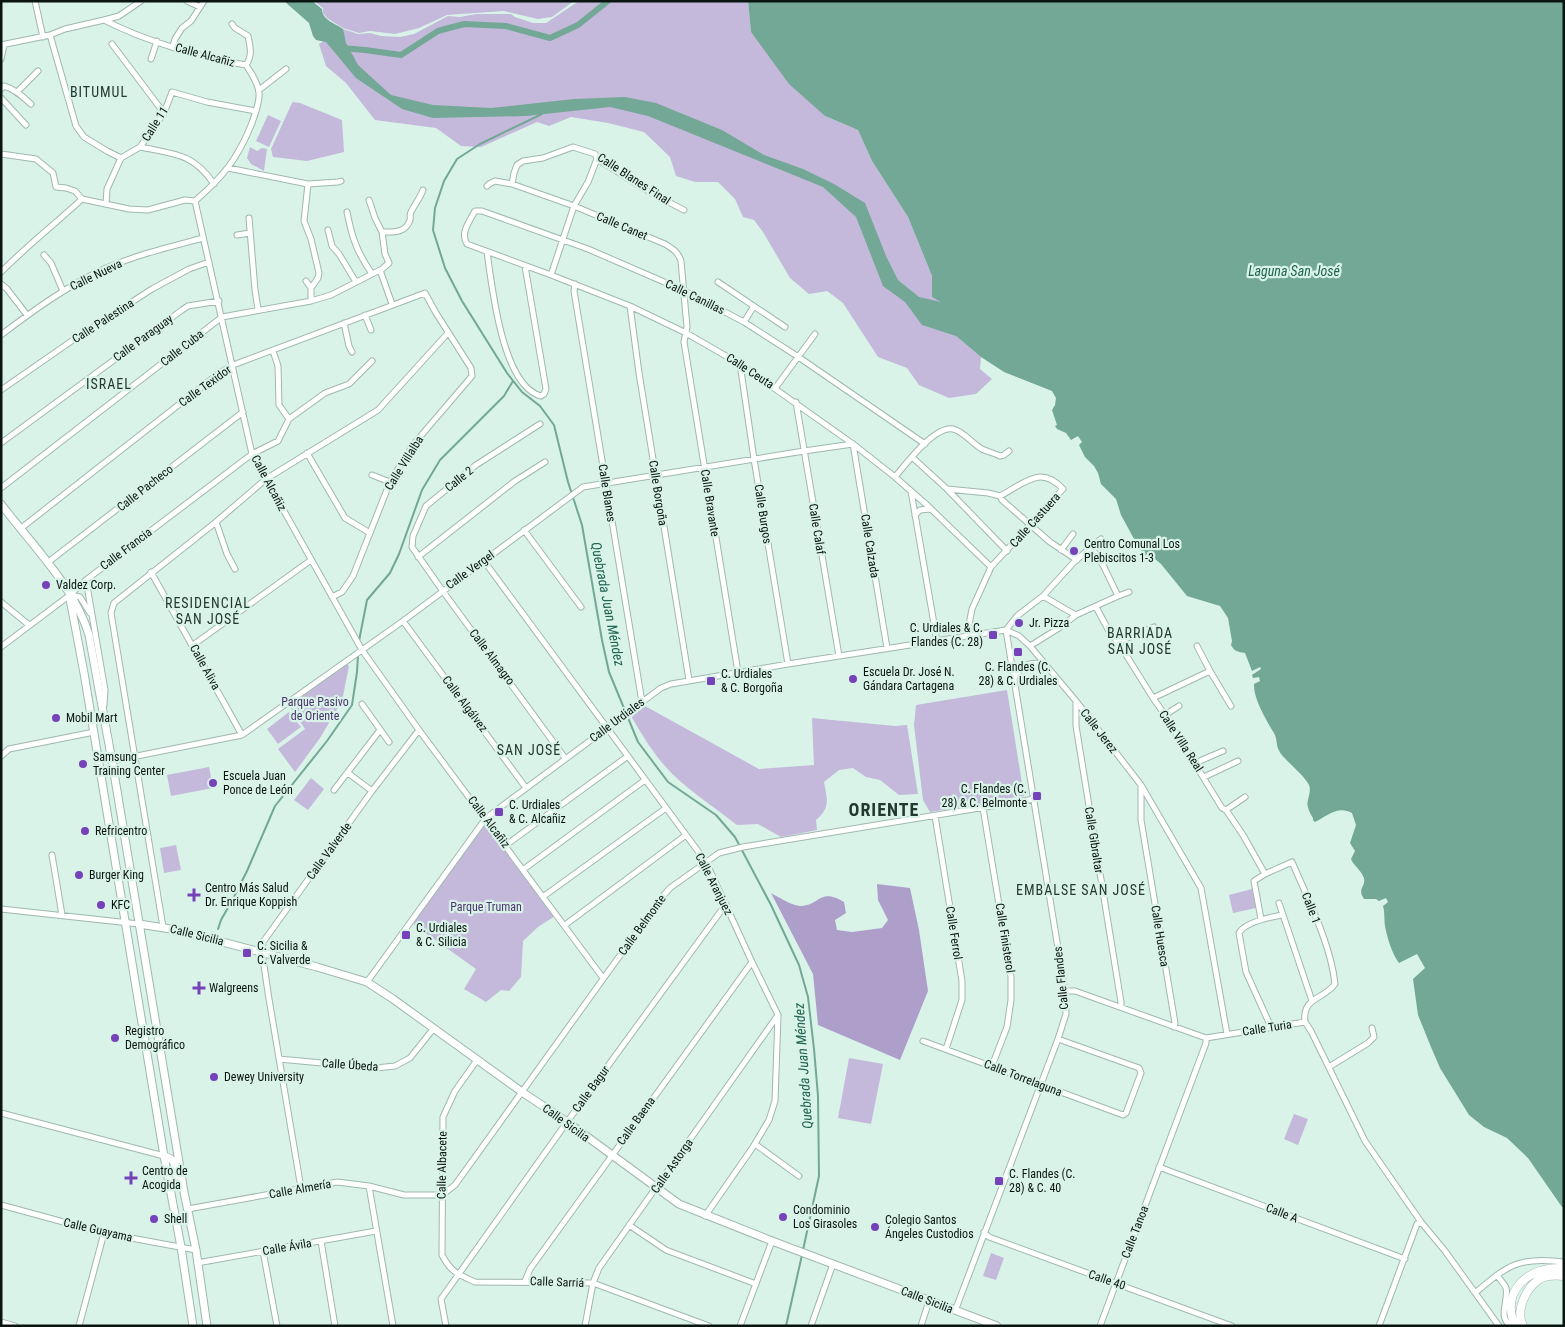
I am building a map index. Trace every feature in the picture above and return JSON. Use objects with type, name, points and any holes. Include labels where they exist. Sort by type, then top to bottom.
[{"type":"main road","points":[[1,504],[65,586],[84,620],[89,635],[104,713],[184,1192],[196,1250],[206,1326]]},
{"type":"main road","points":[[70,595],[164,1156],[182,1248],[193,1326]]},
{"type":"main road","name":"Calle Sicilia","points":[[139,924],[163,927],[262,952],[367,982],[567,1122],[679,1204],[772,1242],[997,1326]]},
{"type":"main road","points":[[164,1156],[173,1161],[184,1192]]},
{"type":"main road","points":[[1513,1326],[1511,1306],[1516,1289],[1521,1283],[1534,1272],[1542,1269],[1552,1267],[1564,1268]]},
{"type":"main road","points":[[1523,1326],[1521,1322],[1521,1307],[1533,1285],[1546,1277],[1564,1276]]},
{"type":"street","points":[[35,1],[43,36]]},
{"type":"street","points":[[1,59],[3,45],[50,35],[65,29],[119,16],[141,1]]},
{"type":"street","points":[[187,1],[200,6]]},
{"type":"street","points":[[173,46],[182,28],[191,21],[204,1]]},
{"type":"street","name":"Calle Alcañiz","points":[[104,20],[120,28],[157,41],[215,59],[246,65],[254,76],[259,90]]},
{"type":"street","points":[[232,24],[234,28],[248,36],[250,57],[246,65]]},
{"type":"street","points":[[50,35],[76,126],[84,137],[121,158],[107,189],[106,204]]},
{"type":"street","points":[[151,59],[157,41]]},
{"type":"street","points":[[112,44],[164,113]]},
{"type":"street","points":[[1,154],[36,159],[53,173],[56,187],[75,191],[82,199],[129,209],[148,210],[185,200],[195,201],[228,168],[241,147],[256,111],[259,90],[286,69]]},
{"type":"street","points":[[17,92],[38,71]]},
{"type":"street","points":[[2,86],[17,92],[31,104]]},
{"type":"street","name":"Calle 11","points":[[121,158],[140,147],[164,113],[172,92],[208,102],[256,111]]},
{"type":"street","points":[[1,98],[26,125]]},
{"type":"street","points":[[140,147],[181,155],[194,162],[214,184]]},
{"type":"street","name":"Calle Blanes Final","points":[[512,184],[517,166],[529,159],[543,158],[574,147],[595,154],[597,159],[653,194],[684,210]]},
{"type":"street","points":[[552,275],[574,206],[588,182],[597,159]]},
{"type":"street","points":[[228,168],[308,184],[341,181]]},
{"type":"street","name":"Calle Canet","points":[[487,186],[495,181],[512,184],[574,206],[674,249],[679,254],[681,261],[688,327],[686,334]]},
{"type":"street","points":[[308,184],[304,221],[311,239],[319,273],[311,288],[311,301]]},
{"type":"street","points":[[369,200],[382,232],[400,232],[406,228],[410,220],[410,213],[418,202],[423,190]]},
{"type":"street","points":[[1,272],[30,243],[49,230],[82,199]]},
{"type":"street","name":"Calle Alcañiz","points":[[195,201],[252,454],[362,650],[419,730],[604,978]]},
{"type":"street","name":"Calle Canillas","points":[[467,244],[464,239],[466,228],[475,211],[482,211],[563,240],[685,290],[744,322],[797,356],[925,444]]},
{"type":"street","points":[[347,212],[351,235],[362,259],[372,274]]},
{"type":"street","points":[[249,218],[254,290],[258,309]]},
{"type":"street","points":[[328,230],[332,246],[356,282]]},
{"type":"street","name":"Calle Cuba","points":[[1,488],[222,317],[258,309],[311,301],[330,295],[380,270],[389,263],[385,254],[382,232]]},
{"type":"street","points":[[237,235],[250,233]]},
{"type":"street","name":"Calle Nueva","points":[[1,335],[27,315],[88,277],[153,251],[203,238]]},
{"type":"street","name":"Calle Ceuta","points":[[467,244],[630,306],[740,364],[776,387],[854,444],[895,477],[991,567]]},
{"type":"street","points":[[487,252],[502,340],[514,368],[529,391],[541,396],[546,390],[525,266]]},
{"type":"street","points":[[44,254],[51,263],[64,291]]},
{"type":"street","name":"Calle Palestina","points":[[1,390],[73,340],[152,289],[189,269],[209,262]]},
{"type":"street","points":[[380,270],[392,304]]},
{"type":"street","points":[[306,281],[311,288]]},
{"type":"street","points":[[718,282],[785,327]]},
{"type":"street","points":[[1,284],[27,315]]},
{"type":"street","name":"Calle Blanes","points":[[575,284],[639,703]]},
{"type":"street","name":"Calle Texidor","points":[[20,529],[218,374],[233,365],[424,293],[436,313]]},
{"type":"street","name":"Calle Paraguay","points":[[1,443],[188,306],[219,301]]},
{"type":"street","name":"Calle Borgoña","points":[[630,306],[655,475],[689,680]]},
{"type":"street","points":[[744,322],[754,306]]},
{"type":"street","name":"Calle Villalba","points":[[332,597],[342,592],[353,576],[390,482],[413,445],[472,376],[471,368],[436,313]]},
{"type":"street","points":[[365,315],[371,330]]},
{"type":"street","points":[[344,323],[348,346],[352,352]]},
{"type":"street","points":[[163,927],[111,613],[114,603],[216,522],[266,479],[378,410],[448,333]]},
{"type":"street","name":"Calle Bravante","points":[[686,334],[684,342],[686,357],[738,672]]},
{"type":"street","points":[[776,387],[815,334]]},
{"type":"street","points":[[273,351],[278,366],[279,405],[289,419],[325,393],[349,384],[372,361]]},
{"type":"street","name":"Calle Burgos","points":[[740,364],[788,664]]},
{"type":"street","points":[[742,379],[752,372]]},
{"type":"street","name":"Calle Calaf","points":[[796,402],[839,656]]},
{"type":"street","name":"Calle Pacheco","points":[[47,563],[243,412]]},
{"type":"street","name":"Calle Francia","points":[[1,647],[252,454],[278,441],[289,419]]},
{"type":"street","name":"Calle 2","points":[[418,557],[412,547],[413,536],[426,506],[476,465],[540,424]]},
{"type":"street","points":[[895,477],[912,457],[938,432],[954,429],[982,449],[1000,456],[1009,451]]},
{"type":"street","name":"Calle Vergel","points":[[112,762],[134,756],[242,736],[403,621],[442,590],[583,487],[854,444]]},
{"type":"street","name":"Calle Calzada","points":[[854,444],[887,648]]},
{"type":"street","points":[[307,453],[345,518],[370,533]]},
{"type":"street","points":[[912,457],[947,488],[1007,551]]},
{"type":"street","points":[[418,557],[515,481],[545,462]]},
{"type":"street","points":[[372,475],[390,482]]},
{"type":"street","name":"Calle Castuera","points":[[968,635],[972,609],[991,567],[1063,489],[1051,478],[1038,476],[1022,482],[1000,496]]},
{"type":"street","points":[[947,488],[1000,496],[1030,525],[1061,550],[1077,560]]},
{"type":"street","points":[[910,490],[937,641]]},
{"type":"street","points":[[915,515],[924,508],[930,509]]},
{"type":"street","points":[[216,522],[227,554],[235,569]]},
{"type":"street","points":[[524,530],[580,607]]},
{"type":"street","points":[[1061,550],[1073,534]]},
{"type":"street","points":[[968,635],[1006,630],[1017,616],[1043,596],[1077,560],[1101,539]]},
{"type":"street","points":[[1091,547],[1103,565],[1118,596]]},
{"type":"street","name":"Calle Almagro","points":[[418,557],[565,758]]},
{"type":"street","points":[[193,645],[311,560]]},
{"type":"street","name":"Calle Aranjuez","points":[[484,561],[706,862],[778,1015],[774,1101],[769,1120],[755,1144],[705,1216]]},
{"type":"street","name":"Calle Aliva","points":[[151,572],[242,736]]},
{"type":"street","points":[[86,580],[105,690],[104,713]]},
{"type":"street","points":[[1030,646],[1076,615],[1129,592]]},
{"type":"street","points":[[70,595],[80,597],[92,618]]},
{"type":"street","points":[[1043,596],[1076,615]]},
{"type":"street","points":[[1,602],[29,625]]},
{"type":"street","name":"Calle Villa Real","points":[[1096,606],[1110,633],[1118,642],[1165,715],[1222,808],[1226,810],[1244,835],[1264,874]]},
{"type":"street","name":"Calle Algálvez","points":[[403,621],[526,788]]},
{"type":"street","points":[[1118,642],[1154,626]]},
{"type":"street","name":"Calle Jerez","points":[[1006,630],[1018,636],[1030,646],[1076,701],[1141,785],[1202,888],[1227,1034]]},
{"type":"street","name":"Calle Flandes","points":[[955,1310],[1041,1086],[1066,1014],[1065,991],[1006,630]]},
{"type":"street","name":"Calle Urdiales","points":[[367,982],[486,818],[661,688],[689,680],[968,635]]},
{"type":"street","points":[[1197,646],[1231,706]]},
{"type":"street","points":[[1014,679],[1025,665],[1034,662],[1044,664]]},
{"type":"street","points":[[1153,698],[1210,671]]},
{"type":"street","name":"Calle Gibraltar","points":[[1076,701],[1076,726],[1120,992],[1120,1007]]},
{"type":"street","points":[[362,704],[389,742]]},
{"type":"street","points":[[1165,715],[1179,706]]},
{"type":"street","points":[[334,790],[380,730]]},
{"type":"street","name":"Calle Valverde","points":[[262,952],[263,942],[372,791],[419,730]]},
{"type":"street","points":[[1,756],[9,750],[94,732]]},
{"type":"street","points":[[1195,764],[1222,751]]},
{"type":"street","points":[[506,845],[628,756]]},
{"type":"street","points":[[1204,777],[1238,761]]},
{"type":"street","points":[[348,773],[372,791]]},
{"type":"street","points":[[524,869],[645,780]]},
{"type":"street","name":"Calle Huesca","points":[[1141,785],[1141,820],[1175,1023],[1174,1027]]},
{"type":"street","points":[[1226,810],[1245,797]]},
{"type":"street","name":"Calle Belmonte","points":[[442,1195],[455,1185],[662,897],[670,888],[719,853],[732,849],[1034,800]]},
{"type":"street","points":[[544,896],[666,808]]},
{"type":"street","name":"Calle Finisterol","points":[[983,808],[1011,977],[1011,1000],[1007,1027],[992,1066]]},
{"type":"street","name":"Calle Ferrol","points":[[935,816],[962,981],[962,1000],[946,1049]]},
{"type":"street","points":[[565,925],[686,835]]},
{"type":"street","points":[[52,855],[62,915]]},
{"type":"street","name":"Calle 1","points":[[1264,874],[1292,862],[1314,912],[1333,970],[1335,984],[1330,991],[1312,1000]]},
{"type":"street","points":[[1261,919],[1254,882],[1264,874]]},
{"type":"street","points":[[1279,903],[1312,1000],[1304,1013],[1305,1022]]},
{"type":"street","name":"Calle Bagur","points":[[446,1326],[441,1299],[726,904]]},
{"type":"street","points":[[1,909],[139,924]]},
{"type":"street","points":[[1271,1027],[1246,972],[1239,933],[1243,928],[1261,919],[1282,915]]},
{"type":"street","points":[[262,952],[301,1188]]},
{"type":"street","name":"Calle Baena","points":[[525,1282],[530,1269],[752,962]]},
{"type":"street","name":"Calle Turia","points":[[1065,991],[1075,991],[1206,1038],[1305,1022],[1365,1141],[1421,1222],[1445,1251],[1500,1326]]},
{"type":"street","name":"Calle Astorga","points":[[585,1326],[593,1283],[599,1268],[778,1015]]},
{"type":"street","name":"Calle Úbeda","points":[[279,1059],[376,1068],[394,1066],[410,1058],[434,1028]]},
{"type":"street","points":[[1329,1068],[1368,1044],[1374,1037],[1372,1028]]},
{"type":"street","name":"Calle Tanoa","points":[[1100,1326],[1206,1043],[1206,1038]]},
{"type":"street","name":"Calle Torrelaguna","points":[[923,1041],[1122,1115],[1126,1113],[1141,1073],[1140,1068],[1058,1039]]},
{"type":"street","name":"Calle Albacete","points":[[458,1275],[448,1266],[442,1255],[443,1117],[455,1091],[477,1060]]},
{"type":"street","points":[[1,1113],[164,1156]]},
{"type":"street","points":[[755,1144],[799,1176]]},
{"type":"street","name":"Calle A","points":[[1159,1167],[1405,1259]]},
{"type":"street","name":"Calle Almería","points":[[188,1209],[337,1182],[370,1186],[404,1195],[442,1195]]},
{"type":"street","points":[[370,1186],[393,1326]]},
{"type":"street","name":"Calle Guayama","points":[[1,1205],[104,1233],[196,1250]]},
{"type":"street","points":[[1379,1326],[1418,1224],[1421,1222]]},
{"type":"street","points":[[629,1225],[666,1250],[756,1284]]},
{"type":"street","name":"Calle Ávila","points":[[198,1263],[376,1231]]},
{"type":"street","name":"Calle 40","points":[[984,1232],[989,1237],[1232,1326]]},
{"type":"street","points":[[79,1326],[104,1233]]},
{"type":"street","points":[[320,1241],[335,1326]]},
{"type":"street","points":[[740,1326],[772,1242]]},
{"type":"street","points":[[263,1251],[277,1326]]},
{"type":"street","points":[[1475,1293],[1508,1267],[1523,1261],[1564,1262]]},
{"type":"street","points":[[811,1326],[833,1264]]},
{"type":"street","name":"Calle Sarriá","points":[[458,1275],[475,1282],[593,1283],[709,1326]]},
{"type":"street","points":[[1497,1275],[1505,1286],[1504,1316],[1506,1321],[1513,1326]]},
{"type":"street","points":[[921,1326],[929,1301]]},
{"type":"street","points":[[1,1322],[15,1326]]},
{"type":"green space","points":[[314,1],[574,1],[552,17],[538,19],[504,11],[447,15],[419,28],[395,34],[370,31],[359,33],[343,28],[327,18],[323,13],[323,8]]},
{"type":"green space","points":[[579,1],[748,1],[751,32],[825,116],[858,130],[872,161],[908,217],[932,276],[932,297],[944,302],[956,336],[981,357],[980,369],[992,379],[976,394],[949,398],[919,385],[907,368],[878,357],[843,303],[827,291],[809,294],[790,278],[754,220],[743,217],[735,199],[718,182],[695,182],[676,176],[670,157],[644,132],[608,123],[571,117],[549,126],[537,122],[481,147],[461,146],[436,128],[375,120],[346,83],[326,66],[319,44],[343,29],[358,34],[370,33],[381,36],[400,37],[414,34],[448,16],[511,14],[533,23],[546,23]]},
{"type":"green space","points":[[293,102],[342,120],[344,152],[307,161],[273,157],[271,149]]},
{"type":"green space","points":[[268,115],[281,121],[269,147],[256,141]]},
{"type":"green space","points":[[250,147],[257,151],[262,148],[267,149],[264,171],[251,164],[247,158]]},
{"type":"green space","name":"Parque Pasivo de Oriente","points":[[346,663],[349,666],[342,701],[320,738],[295,772],[278,749],[305,729],[289,705]]},
{"type":"green space","points":[[1007,690],[1024,796],[930,812],[923,800],[914,725],[916,705]]},
{"type":"green space","points":[[645,706],[759,769],[814,765],[812,718],[895,726],[907,725],[918,794],[899,795],[880,780],[866,777],[853,768],[839,770],[824,782],[827,802],[824,811],[816,820],[817,830],[781,837],[758,824],[737,825],[680,781],[659,759],[631,716]]},
{"type":"green space","points":[[289,712],[301,727],[278,744],[267,729]]},
{"type":"green space","points":[[209,767],[213,788],[171,796],[167,775]]},
{"type":"green space","points":[[311,778],[324,789],[308,810],[294,800]]},
{"type":"green space","name":"Parque Truman","points":[[489,825],[555,916],[538,927],[523,941],[521,977],[509,991],[501,990],[486,1002],[464,989],[476,969],[414,925],[414,920],[483,826]]},
{"type":"green space","points":[[176,845],[181,870],[164,873],[160,848]]},
{"type":"green space","points":[[1252,889],[1256,908],[1233,913],[1229,895]]},
{"type":"green space","points":[[849,1058],[883,1064],[871,1124],[838,1118]]},
{"type":"green space","points":[[1294,1114],[1308,1119],[1298,1145],[1284,1139]]},
{"type":"green space","points":[[991,1253],[1004,1258],[996,1280],[983,1276]]},
{"type":"shaded area","points":[[877,884],[910,888],[919,930],[928,991],[900,1060],[818,1025],[813,974],[771,893],[797,906],[807,905],[824,897],[836,898],[844,902],[846,913],[835,920],[837,930],[852,932],[882,928],[888,920],[878,900]]},
{"type":"water","name":"Laguna San José","points":[[284,1],[312,1],[322,9],[327,19],[343,29],[346,43],[358,65],[391,95],[433,105],[491,108],[574,99],[625,97],[656,103],[722,130],[764,155],[803,169],[834,184],[865,203],[886,256],[898,280],[919,297],[941,302],[932,297],[932,276],[908,217],[872,161],[858,130],[825,116],[789,84],[751,32],[748,1],[1564,1],[1564,1206],[1562,1207],[1528,1158],[1507,1138],[1484,1127],[1469,1115],[1440,1068],[1418,1015],[1413,979],[1425,968],[1417,954],[1399,963],[1390,945],[1385,926],[1383,906],[1388,902],[1386,898],[1379,901],[1376,899],[1364,899],[1362,895],[1361,890],[1364,879],[1351,859],[1355,851],[1350,843],[1356,825],[1352,813],[1342,810],[1328,814],[1315,822],[1313,820],[1308,805],[1309,785],[1304,777],[1279,751],[1275,736],[1258,702],[1254,684],[1260,681],[1259,677],[1253,678],[1252,675],[1261,669],[1260,667],[1252,671],[1245,653],[1236,651],[1232,647],[1228,618],[1220,606],[1187,596],[1161,564],[1145,555],[1139,548],[1121,515],[1116,499],[1101,484],[1094,466],[1085,457],[1079,445],[1082,442],[1078,436],[1071,440],[1066,433],[1055,426],[1057,425],[1052,410],[1056,398],[1052,391],[1004,372],[981,357],[956,336],[922,325],[905,302],[883,286],[856,217],[823,187],[648,116],[610,107],[526,116],[433,118],[402,109],[356,78],[326,42],[316,40],[309,23]]},
{"type":"waterway","points":[[342,48],[401,55],[438,31],[464,24],[506,26],[550,38],[578,25],[608,1]]},
{"type":"waterway","name":"Quebrada Juan Méndez","points":[[542,114],[480,144],[457,159],[444,181],[435,208],[433,230],[445,268],[462,301],[507,373],[522,392],[540,406],[554,425],[568,482],[582,525],[609,672],[638,742],[668,782],[716,815],[735,837],[771,905],[799,965],[808,997],[818,1096],[819,1176],[803,1250]]},
{"type":"waterway","points":[[359,641],[367,600],[390,573],[399,554],[422,490],[440,460],[504,396],[513,381]]},
{"type":"waterway","points":[[218,929],[247,871],[275,806],[327,741],[352,705],[358,655]]},
{"type":"waterway","name":"Quebrada Juan Méndez","points":[[786,1326],[802,1255]]},
{"type":"place","name":"Centro Comunal Los Plebiscitos 1-3","points":[[1074,551]]},
{"type":"place","name":"Valdez Corp.","points":[[46,585]]},
{"type":"place","name":"Jr. Pizza","points":[[1019,623]]},
{"type":"place","name":"C. Urdiales & C. Flandes (C. 28)","points":[[993,635]]},
{"type":"place","name":"C. Flandes (C. 28) & C. Urdiales","points":[[1018,652]]},
{"type":"place","name":"Escuela Dr. José N. Gándara Cartagena","points":[[853,679]]},
{"type":"place","name":"C. Urdiales & C. Borgoña","points":[[711,681]]},
{"type":"place","name":"Mobil Mart","points":[[56,718]]},
{"type":"place","name":"Samsung Training Center","points":[[83,764]]},
{"type":"place","name":"Escuela Juan Ponce de León","points":[[213,783]]},
{"type":"place","name":"C. Flandes (C. 28) & C. Belmonte","points":[[1037,796]]},
{"type":"place","name":"C. Urdiales & C. Alcañiz","points":[[499,812]]},
{"type":"place","name":"Refricentro","points":[[85,831]]},
{"type":"place","name":"Burger King","points":[[79,875]]},
{"type":"place","name":"Centro Más Salud Dr. Enrique Koppish","points":[[194,895]]},
{"type":"place","name":"KFC","points":[[101,905]]},
{"type":"place","name":"C. Urdiales & C. Silicia","points":[[406,935]]},
{"type":"place","name":"C. Sicilia & C. Valverde","points":[[247,953]]},
{"type":"place","name":"Walgreens","points":[[199,988]]},
{"type":"place","name":"Registro Demográfico","points":[[115,1038]]},
{"type":"place","name":"Dewey University","points":[[214,1077]]},
{"type":"place","name":"Centro de Acogida","points":[[131,1178]]},
{"type":"place","name":"C. Flandes (C. 28) & C. 40","points":[[999,1181]]},
{"type":"place","name":"Condominio Los Girasoles","points":[[783,1217]]},
{"type":"place","name":"Shell","points":[[154,1219]]},
{"type":"place","name":"Colegio Santos Ángeles Custodios","points":[[875,1227]]},
{"type":"district","name":"BITUMUL","points":[[99,92]]},
{"type":"district","name":"ISRAEL","points":[[109,384]]},
{"type":"district","name":"RESIDENCIAL SAN JOSÉ","points":[[208,612]]},
{"type":"district","name":"BARRIADA SAN JOSÉ","points":[[1140,642]]},
{"type":"district","name":"SAN JOSÉ","points":[[529,750]]},
{"type":"district","name":"ORIENTE","points":[[884,809]]},
{"type":"district","name":"EMBALSE SAN JOSÉ","points":[[1081,890]]}]
